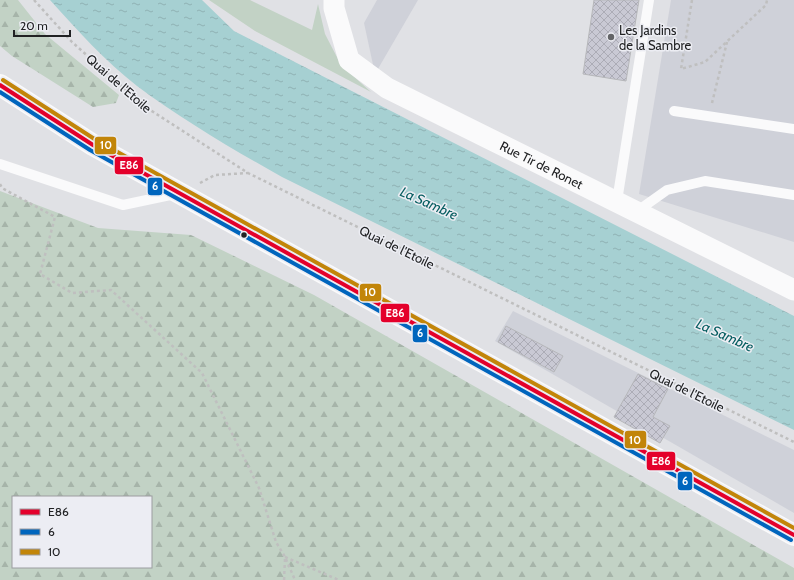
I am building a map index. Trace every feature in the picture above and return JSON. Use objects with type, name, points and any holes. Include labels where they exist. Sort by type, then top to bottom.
[{"type":"main road","points":[[0,85],[94,145],[794,536]]},
{"type":"street","name":"Rue Tir de Ronet","points":[[334,0],[334,8],[349,60],[387,88],[794,290]]},
{"type":"lane","points":[[617,201],[649,0]]},
{"type":"lane","points":[[674,111],[794,129]]},
{"type":"lane","points":[[0,164],[123,205],[179,193]]},
{"type":"lane","points":[[636,212],[667,190],[705,181],[794,195]]},
{"type":"path","name":"Quai de l'Etoile","points":[[34,0],[72,42],[144,106],[248,173],[794,442]]},
{"type":"path","points":[[692,0],[681,69],[705,62],[766,5],[767,0]]},
{"type":"path","points":[[708,116],[727,42]]},
{"type":"path","points":[[179,193],[215,175],[248,173]]},
{"type":"path","points":[[0,184],[2,188],[55,217],[40,274],[72,293],[111,290],[202,372],[259,488],[276,542],[285,557],[295,580]]},
{"type":"path","points":[[284,580],[285,557]]},
{"type":"path","points":[[285,557],[339,580]]},
{"type":"shaded area","points":[[377,0],[418,0],[375,74],[364,23]]},
{"type":"shaded area","points":[[671,0],[794,0],[794,242],[639,194]]},
{"type":"shaded area","points":[[513,311],[794,450],[794,513],[495,341]]},
{"type":"green space","points":[[0,0],[18,0],[45,34],[119,95],[116,103],[93,107],[12,56],[0,46]]},
{"type":"green space","points":[[209,0],[250,0],[312,30],[318,4],[325,34],[341,65],[371,92],[255,31]]},
{"type":"green space","points":[[0,191],[98,228],[191,235],[314,295],[794,568],[794,580],[0,580]]},
{"type":"water","name":"La Sambre","points":[[50,0],[202,0],[234,31],[794,316],[794,430],[282,177],[245,156],[154,99],[137,86],[103,56]]},
{"type":"building","name":"Les Jardins de la Sambre","points":[[594,0],[639,0],[626,81],[583,74]]},
{"type":"building","points":[[506,326],[563,356],[554,372],[498,342]]},
{"type":"building","points":[[638,374],[668,389],[653,417],[670,426],[660,443],[614,417]]},
{"type":"transit line","name":"10","points":[[3,80],[96,140],[794,528]]},
{"type":"transit line","name":"E86","points":[[0,85],[93,145],[794,535]]},
{"type":"transit line","name":"6","points":[[0,92],[90,150],[791,540]]},
{"type":"place","name":"Les Jardins de la Sambre","points":[[611,37]]}]
